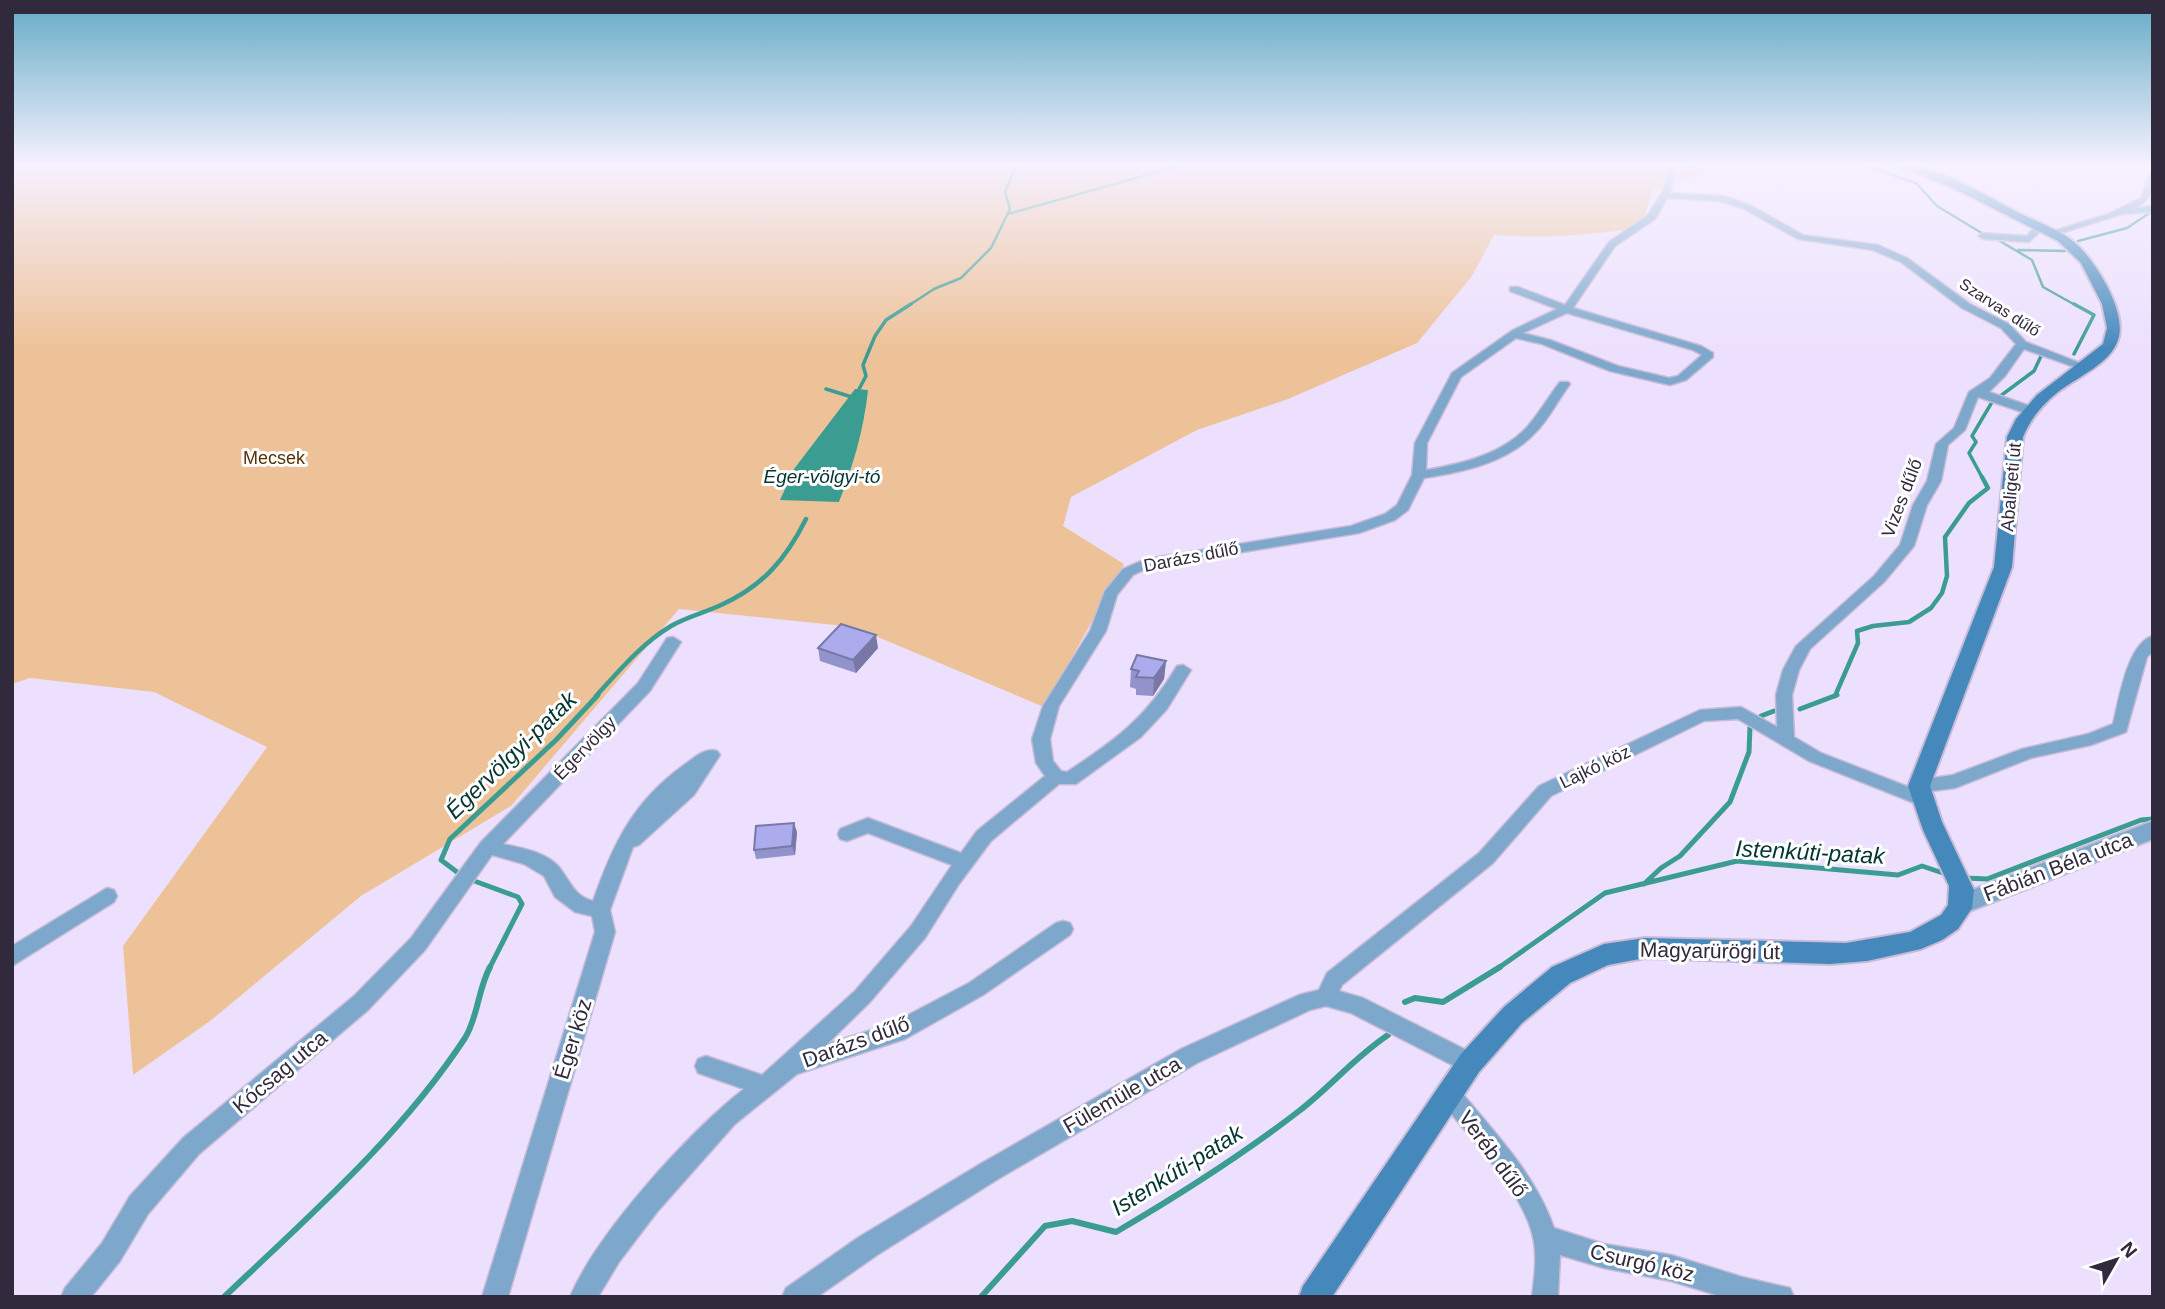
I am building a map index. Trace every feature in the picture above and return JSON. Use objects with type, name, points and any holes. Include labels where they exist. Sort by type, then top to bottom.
[{"type":"main road","name":"Abaligeti út","points":[[1921,793],[2003,567],[2015,437],[2020,421],[2049,391],[2084,368],[2112,343],[2113,317],[2086,262],[2074,247],[2041,227]]},
{"type":"main road","points":[[1921,793],[1929,821],[1959,887]]},
{"type":"main road","name":"Magyarürögi út","points":[[1314,1297],[1469,1063],[1513,1015],[1561,975],[1604,955],[1645,948],[1857,954],[1899,947],[1938,931],[1953,917],[1959,887]]},
{"type":"street","name":"Darázs dűlő","points":[[1183,670],[1173,691],[1153,718],[1070,779],[1056,777],[1045,763],[1041,739],[1052,706],[1098,631],[1110,594],[1128,572],[1146,563],[1169,558],[1372,525],[1403,507],[1419,475],[1421,443],[1456,375],[1514,334],[1566,309],[1612,244],[1637,227]]},
{"type":"street","name":"Szarvas dűlő","points":[[1783,227],[1801,237],[1875,247],[1903,260],[1966,306],[2005,326],[2022,344],[2084,368]]},
{"type":"street","points":[[1983,236],[2029,239],[2038,229],[2063,227]]},
{"type":"street","points":[[1514,289],[1566,309],[1697,348],[1709,355],[1682,378],[1670,382],[1614,369],[1546,342],[1514,334]]},
{"type":"street","name":"Vizes dűlő","points":[[1786,737],[1784,695],[1791,670],[1804,646],[1879,579],[1907,547],[1920,505],[1934,481],[1942,444],[1959,430],[1973,395],[1981,393],[2022,344]]},
{"type":"street","points":[[1419,475],[1462,469],[1483,462],[1526,435],[1564,384]]},
{"type":"street","points":[[1981,393],[2029,410]]},
{"type":"street","points":[[1921,793],[2028,753],[2120,728],[2140,655],[2153,641]]},
{"type":"street","name":"Égervölgy","points":[[488,847],[645,687],[673,642]]},
{"type":"street","name":"Lajkó köz","points":[[1326,998],[1334,979],[1486,858],[1545,791],[1700,716],[1741,713],[1786,737],[1815,757],[1921,793]]},
{"type":"street","points":[[488,847],[530,858],[551,871],[562,891],[582,906],[600,910],[627,845],[637,821],[683,774],[711,755],[688,790],[627,845]]},
{"type":"street","name":"Darázs dűlő","points":[[583,1297],[648,1203],[727,1116],[791,1065],[862,997],[918,932],[984,836],[1056,777]]},
{"type":"street","points":[[847,834],[868,824],[965,862]]},
{"type":"street","name":"Fábián Béla utca","points":[[1959,887],[2153,830]]},
{"type":"street","name":"Kócsag utca","points":[[74,1297],[111,1252],[139,1205],[181,1156],[361,1003],[418,944],[488,847]]},
{"type":"street","points":[[12,957],[107,896]]},
{"type":"street","name":"Éger köz","points":[[495,1297],[605,932],[600,910]]},
{"type":"street","name":"Darázs dűlő","points":[[791,1065],[897,1032],[976,989],[1063,929]]},
{"type":"street","points":[[1326,998],[1356,1005],[1469,1063]]},
{"type":"street","name":"Fülemüle utca","points":[[795,1297],[868,1246],[990,1171],[1189,1056],[1306,1002],[1326,998]]},
{"type":"street","points":[[706,1066],[765,1086]]},
{"type":"street","name":"Veréb dűlő","points":[[1448,1094],[1518,1184],[1545,1238],[1545,1297]]},
{"type":"street","name":"Csurgó köz","points":[[1545,1238],[1604,1256],[1671,1268],[1742,1290],[1781,1297]]},
{"type":"green space","name":"Mecsek","points":[[12,227],[1639,227],[1566,236],[1494,235],[1472,276],[1417,343],[1288,399],[1197,430],[1071,497],[1063,526],[1124,564],[1044,707],[854,627],[679,609],[511,806],[361,896],[210,1021],[133,1075],[123,946],[267,747],[154,692],[30,678],[12,684]],"holes":[[[865,413],[850,473],[839,502],[794,469],[826,429]]]},
{"type":"water","name":"Éger-völgyi-tó","points":[[855,389],[868,390],[866,405],[857,447],[839,502],[780,500],[794,469]]},
{"type":"building","points":[[841,624],[876,635],[853,660],[818,648]]},
{"type":"building","points":[[1137,655],[1166,661],[1154,678],[1136,677],[1139,671],[1131,669]]},
{"type":"building","points":[[794,823],[792,846],[754,850],[756,826]]},
{"type":"waterway","name":"Égervölgyi-patak","points":[[908,306],[934,289],[961,278],[991,248],[1001,227]]},
{"type":"waterway","points":[[1972,227],[1985,235]]},
{"type":"waterway","points":[[2078,241],[2128,227]]},
{"type":"waterway","points":[[1998,240],[2032,260],[2043,287],[2077,306]]},
{"type":"waterway","points":[[2018,250],[2065,251],[2067,247]]},
{"type":"waterway","name":"Égervölgyi-patak","points":[[857,393],[866,376],[863,365],[875,336],[886,320],[911,304]]},
{"type":"waterway","points":[[2074,304],[2094,315],[2074,354]]},
{"type":"waterway","points":[[1999,397],[2034,371],[2042,354]]},
{"type":"waterway","points":[[826,389],[855,398]]},
{"type":"waterway","points":[[1983,479],[1969,453],[1976,442],[1972,436],[1992,402]]},
{"type":"waterway","points":[[1835,696],[1858,643],[1857,631],[1873,626],[1909,622],[1931,608],[1942,593],[1947,576],[1945,537],[1969,503],[1988,488],[1982,477]]},
{"type":"waterway","name":"Égervölgyi-patak","points":[[596,696],[631,658],[660,633],[736,597],[761,580],[790,547],[806,519]]},
{"type":"waterway","name":"Égervölgyi-patak","points":[[461,875],[441,860],[450,839],[556,740],[598,695]]},
{"type":"waterway","points":[[1800,709],[1835,696]]},
{"type":"waterway","points":[[1761,716],[1774,711]]},
{"type":"waterway","points":[[1645,883],[1661,868],[1680,856],[1730,802],[1749,752],[1750,727]]},
{"type":"waterway","name":"Istenkúti-patak","points":[[1965,878],[1987,879],[2141,820],[2153,819]]},
{"type":"waterway","name":"Istenkúti-patak","points":[[1645,883],[1737,861],[1898,875],[1922,866],[1946,874]]},
{"type":"waterway","name":"Égervölgyi-patak","points":[[469,879],[518,897],[522,904],[490,967]]},
{"type":"waterway","name":"Istenkúti-patak","points":[[1499,968],[1605,893],[1645,883]]},
{"type":"waterway","name":"Égervölgyi-patak","points":[[224,1297],[320,1206],[412,1109],[465,1038],[490,967]]},
{"type":"waterway","name":"Istenkúti-patak","points":[[1405,1002],[1415,998],[1443,1002],[1499,968]]},
{"type":"waterway","name":"Istenkúti-patak","points":[[981,1297],[1045,1226],[1072,1221],[1116,1232],[1255,1144],[1310,1102],[1388,1035]]}]
